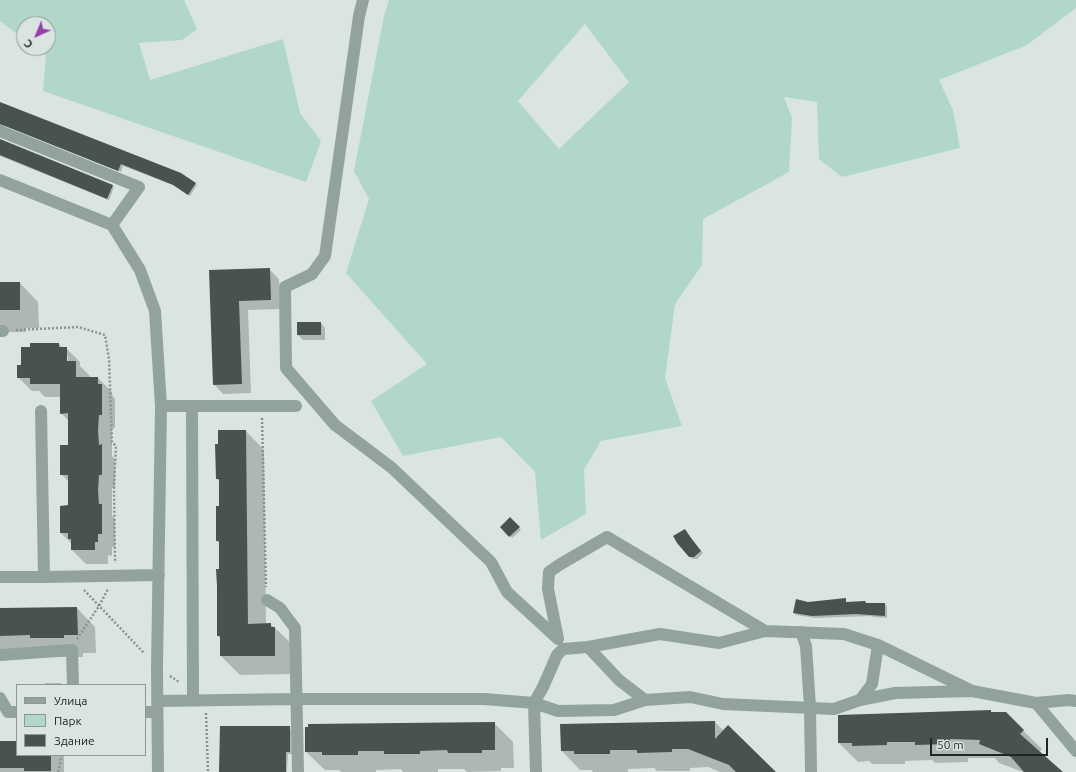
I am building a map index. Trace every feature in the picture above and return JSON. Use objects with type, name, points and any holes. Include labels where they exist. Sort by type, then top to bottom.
[{"type":"street","points":[[363,0],[359,16],[325,256],[312,274],[284,287],[286,368],[335,425],[392,468],[491,562],[507,592],[557,638]]},
{"type":"street","points":[[0,130],[139,187],[112,225]]},
{"type":"street","points":[[0,180],[112,225],[140,270],[155,311],[161,406],[157,668],[158,772]]},
{"type":"street","points":[[161,406],[296,406]]},
{"type":"street","points":[[192,406],[193,696]]},
{"type":"street","points":[[41,411],[44,578]]},
{"type":"street","points":[[563,649],[557,638],[548,589],[549,572],[607,537],[764,631]]},
{"type":"street","points":[[0,577],[44,578],[159,575]]},
{"type":"street","points":[[267,600],[280,608],[295,628],[298,772]]},
{"type":"street","points":[[536,772],[534,703],[557,655],[563,649],[588,647],[660,634],[719,644],[764,631],[844,634],[878,645],[972,690]]},
{"type":"street","points":[[801,632],[806,646],[810,707],[811,772]]},
{"type":"street","points":[[860,700],[872,684],[878,645]]},
{"type":"street","points":[[588,647],[619,680],[645,700]]},
{"type":"street","points":[[0,655],[72,650],[73,684]]},
{"type":"street","points":[[146,712],[157,706],[193,696],[206,700],[484,699],[534,703],[558,711],[614,710],[645,700],[690,697],[723,704],[834,709],[860,700],[895,693],[972,690],[1036,702],[1076,701]]},
{"type":"street","points":[[0,698],[8,712],[16,712]]},
{"type":"street","points":[[1036,702],[1076,751]]},
{"type":"path","points":[[1,331],[78,327],[105,335],[109,358],[112,442],[116,446],[114,488],[115,576],[99,606],[72,650]]},
{"type":"path","points":[[262,406],[267,600]]},
{"type":"path","points":[[71,577],[157,668],[193,696]]},
{"type":"path","points":[[206,700],[208,772]]},
{"type":"path","points":[[58,772],[62,756]]},
{"type":"green space","points":[[0,0],[184,0],[197,29],[182,40],[139,43],[150,80],[283,39],[300,113],[321,141],[306,182],[43,91],[46,56],[56,56],[56,16],[16,16],[16,33],[0,21]]},
{"type":"green space","points":[[389,0],[1076,0],[1076,8],[1027,45],[939,80],[953,110],[960,148],[842,177],[819,159],[817,102],[784,97],[792,118],[789,172],[703,219],[702,265],[675,304],[665,378],[682,426],[601,441],[584,470],[586,514],[541,540],[535,472],[501,437],[403,456],[371,401],[427,364],[346,273],[369,199],[354,171],[384,16]],"holes":[[[585,24],[629,82],[559,149],[518,101]]]},
{"type":"building","points":[[0,102],[181,173],[196,183],[188,195],[173,185],[121,164],[118,171],[0,124]]},
{"type":"building","points":[[0,139],[113,185],[107,199],[0,155]]},
{"type":"building","points":[[270,268],[271,300],[239,301],[242,384],[213,385],[209,270]]},
{"type":"building","points":[[0,282],[20,282],[20,310],[0,310]]},
{"type":"building","points":[[297,322],[321,322],[321,335],[297,335]]},
{"type":"building","points":[[30,343],[59,343],[59,347],[67,347],[67,361],[76,361],[76,377],[98,377],[98,384],[102,384],[102,415],[99,415],[98,430],[99,445],[102,444],[102,475],[99,475],[98,491],[99,504],[102,504],[102,534],[98,534],[98,542],[95,542],[95,550],[71,550],[71,539],[68,539],[68,533],[60,533],[60,506],[68,505],[68,475],[60,475],[60,445],[68,445],[68,413],[60,414],[60,384],[30,384],[30,378],[17,378],[17,365],[21,365],[21,347],[30,347]]},
{"type":"building","points":[[218,430],[246,430],[248,624],[271,623],[271,627],[275,627],[275,656],[220,656],[220,636],[217,636],[216,569],[219,569],[219,541],[216,541],[216,506],[219,506],[219,479],[216,479],[215,444],[218,444]]},
{"type":"building","points":[[510,517],[520,527],[509,537],[500,527]]},
{"type":"building","points":[[685,529],[701,551],[694,557],[689,557],[673,536]]},
{"type":"building","points":[[846,598],[846,602],[865,601],[866,603],[885,603],[885,616],[856,614],[812,616],[793,613],[796,599],[808,602]]},
{"type":"building","points":[[77,607],[78,635],[64,635],[64,638],[30,638],[30,635],[0,636],[0,608]]},
{"type":"building","points":[[991,710],[991,712],[1006,712],[1024,730],[1020,734],[1063,772],[1024,772],[1011,757],[979,744],[980,740],[950,739],[950,744],[915,745],[915,742],[887,742],[887,745],[852,746],[852,743],[838,743],[838,715]]},
{"type":"building","points":[[715,721],[715,739],[728,725],[776,772],[736,772],[729,765],[688,749],[672,749],[672,752],[637,753],[637,750],[610,750],[610,754],[574,754],[574,751],[561,751],[560,724]]},
{"type":"building","points":[[495,722],[495,750],[482,750],[482,753],[448,753],[447,750],[420,751],[420,754],[384,754],[384,751],[358,751],[358,755],[322,755],[322,752],[305,752],[305,727],[308,727],[308,724]]},
{"type":"building","points":[[220,726],[290,726],[290,752],[286,752],[286,772],[219,772]]},
{"type":"building","points":[[0,741],[16,741],[16,756],[51,756],[51,771],[24,771],[24,768],[0,768]]}]
